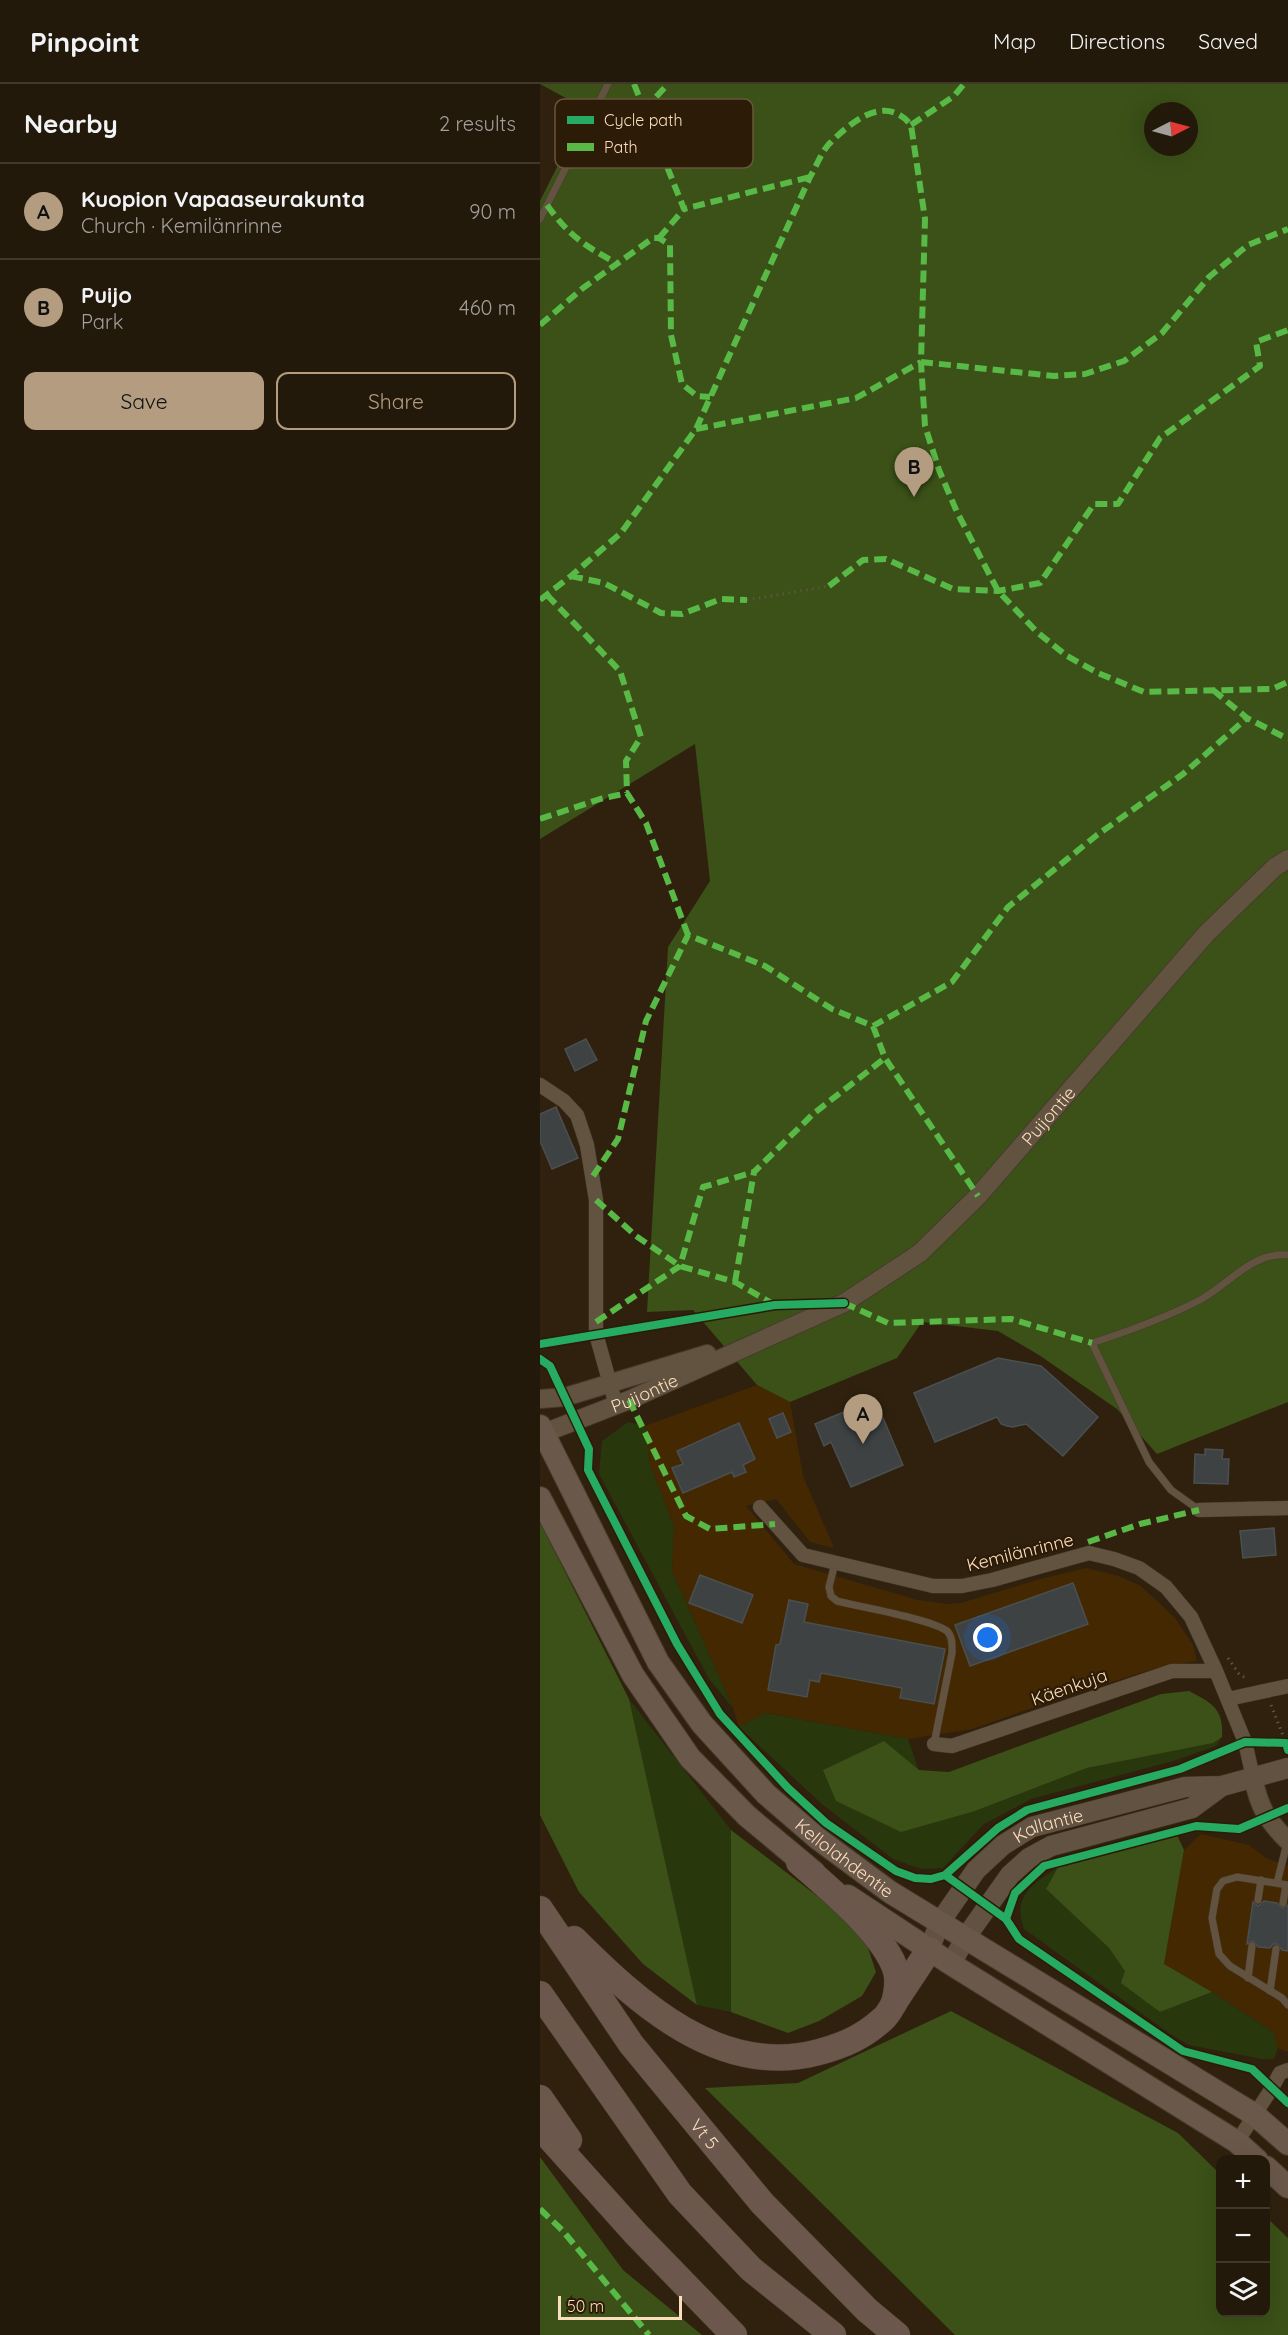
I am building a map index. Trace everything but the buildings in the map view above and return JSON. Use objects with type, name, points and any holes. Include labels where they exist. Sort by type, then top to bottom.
[{"type":"highway","points":[[799,1862],[878,1939],[888,1954],[897,1979],[898,1991],[894,2003]]},
{"type":"highway","points":[[540,1907],[609,1974],[654,2011],[711,2043],[744,2055],[772,2059],[805,2056],[848,2044],[885,2018],[929,1950]]},
{"type":"highway","name":"Vt 5","points":[[540,1907],[630,2044],[762,2203],[867,2310],[897,2335]]},
{"type":"highway","points":[[540,1994],[680,2194],[751,2269],[833,2335]]},
{"type":"highway","points":[[540,2098],[636,2234]]},
{"type":"highway","points":[[540,2127],[636,2234],[734,2335]]},
{"type":"main road","name":"Kellolahdentie","points":[[541,1431],[658,1662],[702,1724],[766,1794],[818,1838],[890,1892],[1255,2115],[1288,2144]]},
{"type":"main road","name":"Kellolahdentie","points":[[540,1498],[633,1675],[690,1758],[747,1816],[799,1862],[929,1950],[1237,2142],[1251,2155]]},
{"type":"main road","name":"Kallantie","points":[[929,1950],[940,1922],[976,1870],[1003,1845],[1032,1827],[1185,1786],[1222,1786],[1288,1768]]},
{"type":"main road","name":"Kallantie","points":[[951,1964],[966,1937],[1010,1875],[1029,1858],[1051,1846],[1192,1808],[1222,1786]]},
{"type":"main road","points":[[1270,2171],[1288,2187]]},
{"type":"street","name":"Puijontie","points":[[541,1431],[616,1405],[844,1303],[920,1253],[978,1196],[1206,934],[1275,867],[1288,859]]},
{"type":"street","points":[[540,1085],[564,1101],[576,1115],[587,1145],[596,1200],[596,1334],[616,1405]]},
{"type":"street","name":"Puijontie","points":[[540,1399],[565,1397],[777,1333]]},
{"type":"street","name":"Kemilänrinne","points":[[760,1507],[804,1555],[933,1586],[962,1586],[992,1580],[1089,1553],[1139,1568],[1166,1587],[1191,1617],[1245,1742],[1253,1777]]},
{"type":"street","points":[[1199,1510],[1288,1508]]},
{"type":"street","name":"Käenkuja","points":[[934,1744],[952,1746],[1172,1671],[1216,1671]]},
{"type":"street","points":[[1228,1700],[1288,1686]]},
{"type":"street","points":[[1253,1777],[1258,1801],[1266,1818],[1288,1841]]},
{"type":"street","points":[[1237,2142],[1280,2073],[1288,2070]]},
{"type":"lane","points":[[600,99],[608,84]]},
{"type":"lane","points":[[540,219],[566,168]]},
{"type":"lane","points":[[1199,1510],[1171,1490],[1149,1462],[1092,1343],[1133,1330],[1200,1299],[1262,1258],[1279,1254],[1288,1255]]},
{"type":"lane","points":[[835,1563],[829,1587],[831,1596],[837,1601],[932,1624],[948,1632],[952,1640],[952,1653],[934,1744]]},
{"type":"lane","points":[[1277,1883],[1288,1841]]},
{"type":"lane","points":[[1283,1903],[1287,1885],[1237,1877],[1223,1881],[1217,1889],[1212,1918],[1219,1954],[1230,1966],[1282,1998],[1288,2005]]},
{"type":"lane","points":[[1258,1900],[1261,1880]]},
{"type":"lane","points":[[1248,1978],[1252,1946]]},
{"type":"lane","points":[[1270,1991],[1276,1949]]},
{"type":"path","points":[[747,600],[829,586]]},
{"type":"path","points":[[1227,1656],[1239,1674],[1264,1690],[1287,1745]]},
{"type":"path","points":[[1276,1743],[1287,1745]]},
{"type":"shaded area","points":[[757,1385],[790,1402],[803,1476],[834,1548],[810,1542],[776,1499],[746,1506],[794,1564],[918,1600],[949,1604],[961,1603],[1040,1579],[1086,1568],[1119,1576],[1141,1586],[1175,1618],[1193,1645],[1197,1661],[1160,1667],[1069,1695],[972,1729],[908,1739],[766,1713],[739,1727],[733,1708],[672,1571],[674,1526],[650,1465],[645,1426]]},
{"type":"shaded area","points":[[1201,1834],[1249,1845],[1266,1858],[1288,1866],[1288,2052],[1278,2048],[1273,2032],[1164,1964],[1184,1850]]},
{"type":"green space","points":[[540,84],[1288,84],[1288,1402],[1157,1454],[1117,1409],[1039,1355],[998,1331],[922,1322],[897,1358],[790,1402],[757,1385],[693,1310],[647,1312],[668,947],[710,881],[695,744],[540,839],[540,201],[556,168],[753,168],[753,99],[568,99]]},
{"type":"green space","points":[[628,1422],[645,1426],[650,1465],[674,1526],[672,1571],[733,1708],[709,1679],[599,1474],[602,1441]]},
{"type":"green space","points":[[540,1522],[629,1699],[697,2005],[643,1964],[579,1892],[540,1815]]},
{"type":"green space","points":[[1189,1691],[1210,1703],[1219,1713],[1222,1737],[1213,1743],[1087,1768],[975,1811],[901,1832],[836,1801],[823,1770],[884,1741],[919,1770],[949,1772],[1161,1694]]},
{"type":"green space","points":[[629,1699],[731,1830],[731,2012],[697,2005]]},
{"type":"green space","points":[[765,1713],[908,1739],[919,1771],[884,1741],[823,1770],[975,1811],[1087,1768],[1212,1743],[1222,1737],[1216,1746],[1173,1761],[1031,1799],[984,1824],[943,1868],[921,1869],[893,1859],[823,1805],[739,1727]]},
{"type":"green space","points":[[731,1830],[838,1912],[867,1945],[876,1972],[862,1996],[819,2021],[788,2033],[731,2012]]},
{"type":"green space","points":[[1177,1835],[1184,1850],[1164,1964],[1212,1992],[1160,2012],[1121,1983],[1125,1971],[1109,1948],[1046,1889],[1058,1867]]},
{"type":"green space","points":[[1058,1867],[1046,1889],[1109,1948],[1160,2012],[1212,1992],[1273,2032],[1278,2048],[1274,2059],[1262,2059],[1189,2045],[1024,1929],[1021,1917],[1023,1899],[1033,1885]]},
{"type":"green space","points":[[951,2011],[1178,2133],[1216,2170],[1216,2317],[1270,2317],[1270,2221],[1288,2238],[1288,2335],[955,2335],[705,2088],[798,2083]]},
{"type":"green space","points":[[540,2157],[623,2270],[702,2335],[540,2335]]},
{"type":"marked path","points":[[634,84],[640,99]]},
{"type":"marked path","points":[[654,99],[668,84]]},
{"type":"marked path","points":[[911,125],[954,96],[964,84]]},
{"type":"marked path","points":[[540,600],[621,533],[696,429],[810,177],[826,148],[847,127],[868,114],[890,111],[901,116],[911,125],[925,219],[921,362],[925,426],[939,470],[957,512],[998,591],[1037,632],[1067,656],[1098,673],[1144,692],[1272,689],[1288,682]]},
{"type":"marked path","points":[[668,168],[684,209],[810,177]]},
{"type":"marked path","points":[[547,205],[578,239],[618,264]]},
{"type":"marked path","points":[[659,238],[684,209]]},
{"type":"marked path","points":[[921,362],[1054,376],[1085,374],[1124,361],[1162,333],[1209,277],[1248,245],[1288,229]]},
{"type":"marked path","points":[[540,325],[583,288],[653,238],[659,238],[670,245],[671,335],[682,384],[697,396],[710,397]]},
{"type":"marked path","points":[[829,586],[863,560],[886,559],[953,589],[998,591],[1040,583],[1094,504],[1118,504],[1160,438],[1260,366],[1256,342],[1288,330]]},
{"type":"marked path","points":[[696,429],[856,398],[921,362]]},
{"type":"marked path","points":[[571,576],[604,583],[661,613],[682,614],[721,599],[747,600]]},
{"type":"marked path","points":[[547,595],[620,671],[641,737],[626,761],[627,793]]},
{"type":"marked path","points":[[1213,690],[1247,718],[1288,739]]},
{"type":"marked path","points":[[593,1176],[618,1139],[646,1021],[688,935],[765,966],[832,1009],[873,1026],[952,982],[1008,907],[1097,835],[1183,774],[1247,718]]},
{"type":"marked path","points":[[540,819],[600,799],[627,793],[646,823],[688,935]]},
{"type":"marked path","points":[[873,1026],[885,1058],[978,1196]]},
{"type":"marked path","points":[[735,1282],[754,1172],[813,1114],[885,1058]]},
{"type":"marked path","points":[[596,1322],[680,1266],[703,1187],[754,1172]]},
{"type":"marked path","points":[[596,1200],[636,1236],[680,1266],[735,1282],[775,1305]]},
{"type":"marked path","points":[[844,1303],[888,1323],[1011,1319],[1092,1343]]},
{"type":"marked path","points":[[629,1400],[686,1516],[710,1529],[775,1524]]},
{"type":"marked path","points":[[1088,1542],[1140,1524],[1199,1510]]},
{"type":"marked path","points":[[540,2209],[563,2231],[649,2335]]},
{"type":"cycle path","points":[[540,1344],[775,1305],[844,1303]]},
{"type":"cycle path","points":[[540,1359],[550,1366],[589,1449],[588,1470],[677,1644],[720,1714],[788,1788],[826,1823],[896,1871],[915,1878],[931,1879],[945,1875],[998,1828],[1027,1810],[1180,1769],[1245,1742],[1286,1743],[1288,1750]]},
{"type":"cycle path","points":[[1006,1919],[1015,1893],[1044,1866],[1196,1826],[1239,1829],[1288,1808]]},
{"type":"cycle path","points":[[945,1875],[1006,1919],[1019,1939],[1183,2051],[1252,2069],[1288,2103]]},
{"type":"place","name":"Puijo","points":[[914,497]]},
{"type":"place","name":"Kuopion Vapaaseurakunta","points":[[863,1444]]}]
